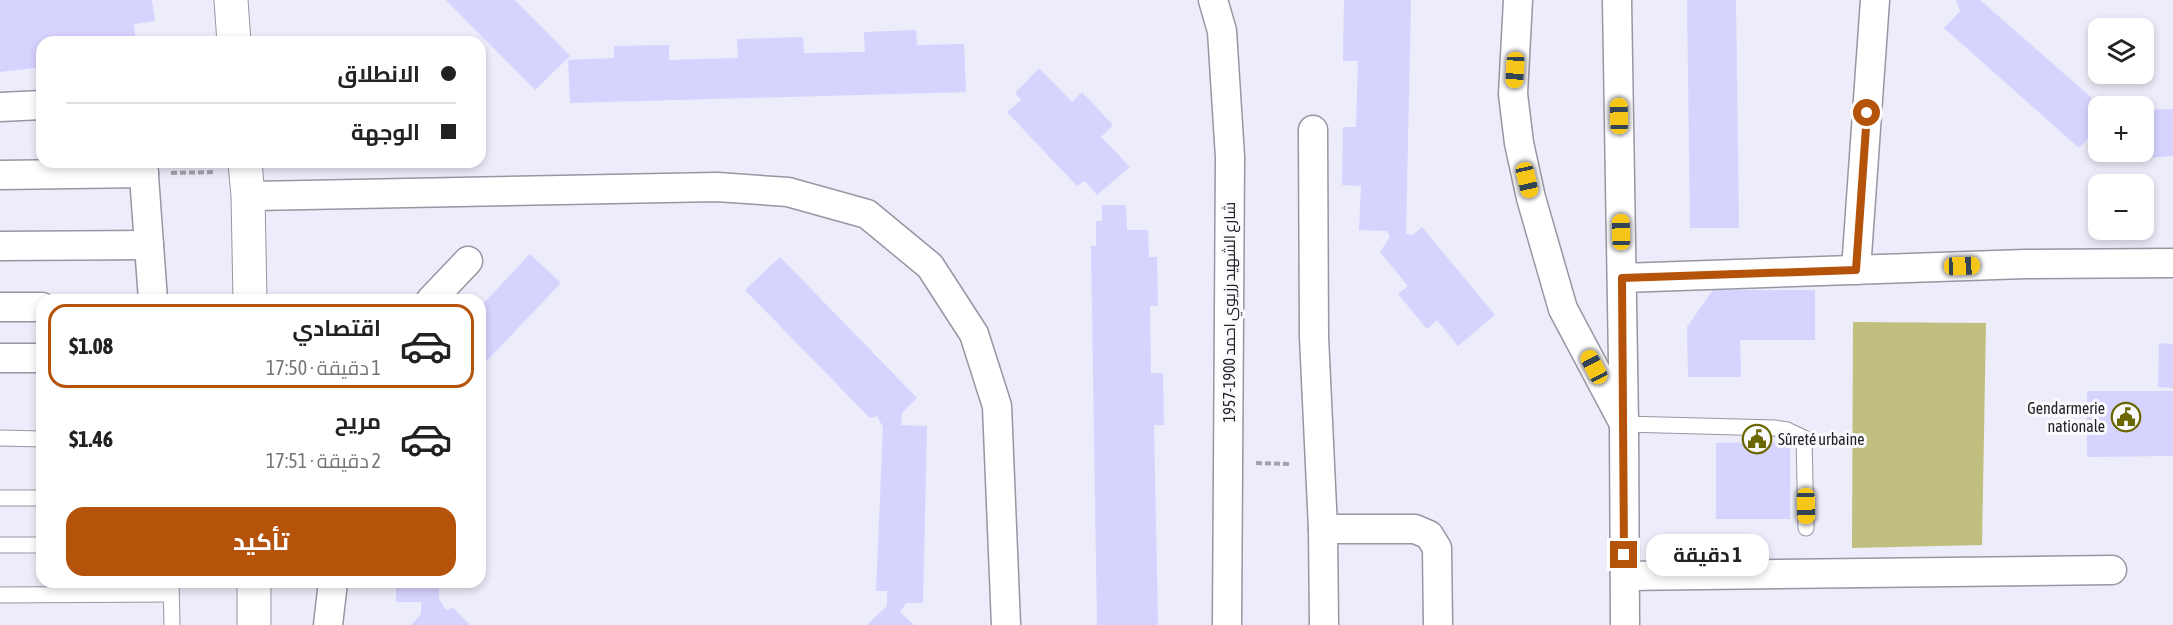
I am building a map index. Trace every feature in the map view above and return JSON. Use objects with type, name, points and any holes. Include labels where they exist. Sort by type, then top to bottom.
[{"type":"street","points":[[231,0],[234,36]]},
{"type":"street","name":"شارع الشهيد رزيوي احمد 1900-1957","points":[[1213,0],[1222,31],[1230,157],[1227,625]]},
{"type":"street","points":[[1518,0],[1514,94],[1519,143],[1531,198],[1563,309],[1624,424]]},
{"type":"street","points":[[1617,0],[1625,625]]},
{"type":"street","points":[[1856,270],[1875,0]]},
{"type":"street","points":[[0,106],[36,105]]},
{"type":"street","points":[[1313,130],[1314,337],[1323,529],[1324,625]]},
{"type":"street","points":[[0,175],[125,168]]},
{"type":"street","points":[[143,168],[153,294]]},
{"type":"street","points":[[250,294],[246,177],[717,187],[789,192],[867,214],[930,266],[974,334],[997,406],[1006,625]]},
{"type":"street","points":[[0,246],[149,245]]},
{"type":"street","points":[[437,294],[468,261]]},
{"type":"street","points":[[1622,278],[2025,264],[2173,262]]},
{"type":"street","points":[[0,307],[36,307]]},
{"type":"street","points":[[0,358],[36,358]]},
{"type":"street","points":[[1323,529],[1415,529],[1429,535],[1437,548],[1438,625]]},
{"type":"street","points":[[1624,576],[2112,570]]},
{"type":"street","points":[[254,588],[254,625]]},
{"type":"street","points":[[328,625],[332,588]]},
{"type":"lane","points":[[1624,424],[1775,428],[1804,438],[1806,528]]},
{"type":"lane","points":[[0,438],[36,438]]},
{"type":"lane","points":[[0,498],[36,498]]},
{"type":"lane","points":[[0,545],[36,545]]},
{"type":"lane","points":[[0,595],[171,588],[172,625]]},
{"type":"path","points":[[153,168],[246,177]]},
{"type":"path","points":[[1228,462],[1320,465]]},
{"type":"shaded area","points":[[1853,322],[1986,323],[1982,545],[1852,548]]},
{"type":"building","points":[[0,0],[152,0],[155,21],[134,24],[135,36],[36,36],[36,68],[0,72]]},
{"type":"building","points":[[446,0],[515,0],[570,56],[535,90],[486,40],[486,36],[482,36]]},
{"type":"building","points":[[1344,0],[1411,0],[1406,234],[1413,235],[1422,227],[1495,315],[1458,346],[1437,320],[1427,329],[1398,294],[1408,286],[1380,252],[1390,237],[1387,231],[1359,230],[1361,186],[1342,185],[1343,127],[1356,127],[1358,61],[1343,61]]},
{"type":"building","points":[[1687,0],[1736,0],[1739,228],[1690,228]]},
{"type":"building","points":[[1956,0],[1980,0],[2090,96],[2088,138],[2079,148],[1944,28],[1960,11]]},
{"type":"building","points":[[916,30],[917,45],[964,44],[966,92],[570,103],[568,60],[614,58],[614,46],[669,45],[669,60],[738,58],[737,39],[803,37],[804,53],[865,52],[864,32]]},
{"type":"building","points":[[1039,68],[1072,102],[1082,92],[1113,125],[1101,137],[1130,167],[1097,195],[1085,181],[1077,186],[1007,112],[1021,100],[1015,93]]},
{"type":"building","points":[[2173,109],[2173,156],[2154,158],[2154,110]]},
{"type":"building","points":[[1102,205],[1126,205],[1127,230],[1148,230],[1149,257],[1157,257],[1158,306],[1150,306],[1151,373],[1163,373],[1164,425],[1154,425],[1158,625],[1097,625],[1091,246],[1096,246],[1096,221],[1102,221]]},
{"type":"building","points":[[530,254],[561,283],[486,362],[486,301]]},
{"type":"building","points":[[780,257],[917,398],[902,413],[901,425],[927,426],[923,603],[906,603],[900,612],[914,625],[867,625],[887,606],[887,591],[876,591],[883,427],[877,416],[870,418],[745,290]]},
{"type":"building","points":[[1713,290],[1815,290],[1815,340],[1740,340],[1741,377],[1688,377],[1687,327]]},
{"type":"building","points":[[2159,343],[2173,344],[2173,388],[2158,387]]},
{"type":"building","points":[[2087,391],[2173,391],[2173,456],[2087,457]]},
{"type":"building","points":[[1790,442],[1790,519],[1716,519],[1716,443]]},
{"type":"building","points":[[396,588],[439,588],[439,599],[446,610],[453,608],[470,625],[411,625],[421,614],[421,602],[396,602]]},
{"type":"place","name":"Gendarmerie nationale","points":[[2126,417]]},
{"type":"place","name":"Sûreté urbaine","points":[[1757,439]]},
{"type":"route","points":[[1624,555],[1622,278],[1856,270],[1867,113]]}]
